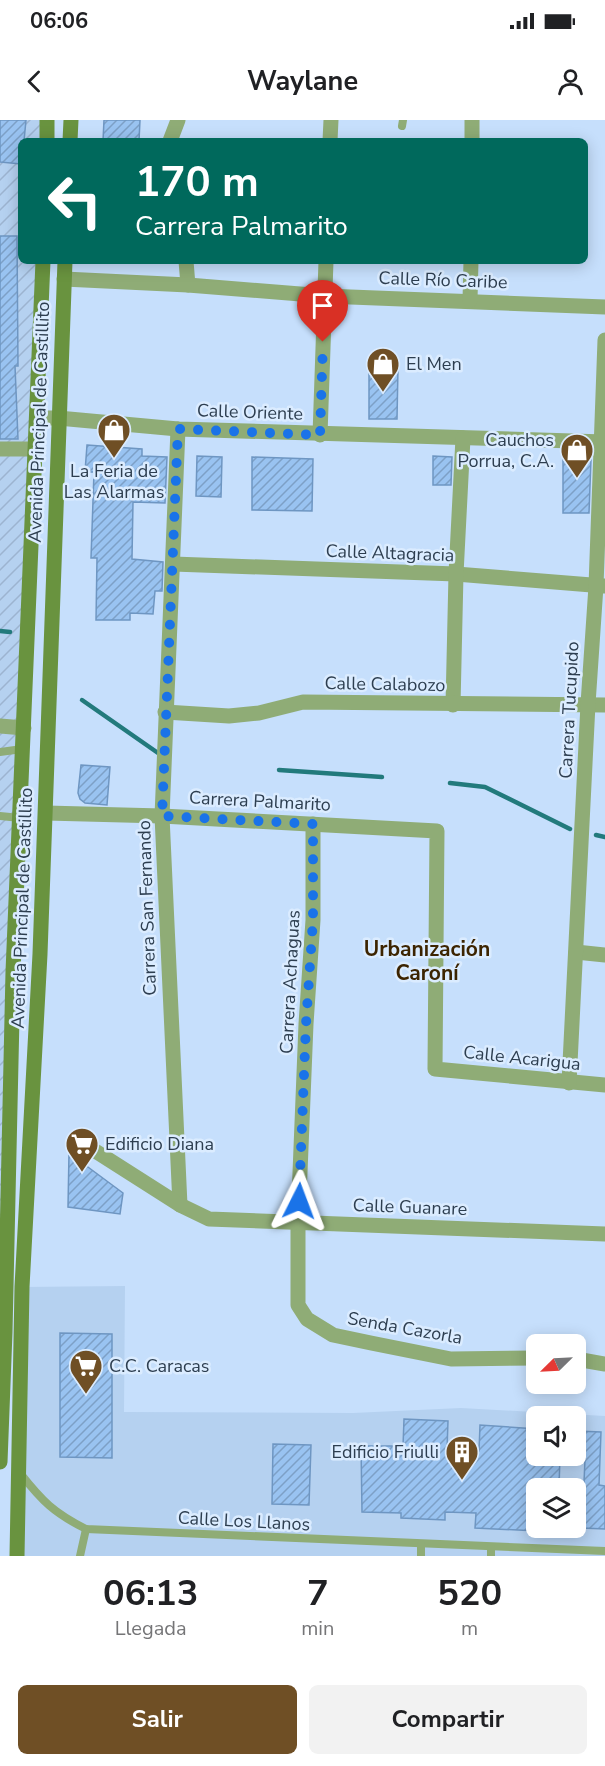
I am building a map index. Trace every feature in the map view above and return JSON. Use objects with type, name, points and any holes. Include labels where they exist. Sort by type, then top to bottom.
[{"type":"main road","points":[[47,120],[47,138]]},
{"type":"main road","points":[[70,138],[71,120]]},
{"type":"main road","name":"Avenida Principal de Castillito","points":[[0,1462],[7,972],[20,818],[44,264]]},
{"type":"main road","name":"Avenida Principal de Castillito","points":[[17,1556],[22,1287],[46,813],[65,264]]},
{"type":"street","points":[[171,138],[178,120]]},
{"type":"street","points":[[330,138],[331,120]]},
{"type":"street","points":[[472,120],[472,138]]},
{"type":"street","points":[[186,264],[188,285]]},
{"type":"street","points":[[320,435],[326,264]]},
{"type":"street","points":[[470,300],[471,264]]},
{"type":"street","name":"Calle Río Caribe","points":[[64,279],[188,285],[325,296],[605,307]]},
{"type":"street","name":"Carrera Tucupido","points":[[569,1083],[588,704],[601,586],[605,340]]},
{"type":"street","name":"Calle Oriente","points":[[37,418],[178,429],[603,442]]},
{"type":"street","name":"Carrera San Fernando","points":[[178,429],[162,816],[180,1205]]},
{"type":"street","points":[[453,705],[456,574],[463,438]]},
{"type":"street","points":[[0,449],[36,449]]},
{"type":"street","name":"Calle Altagracia","points":[[173,564],[456,574],[601,586]]},
{"type":"street","name":"Calle Calabozo","points":[[165,712],[230,716],[259,713],[303,702],[605,705]]},
{"type":"street","points":[[0,726],[24,728]]},
{"type":"street","name":"Carrera Palmarito","points":[[46,813],[162,816],[437,831],[435,1069]]},
{"type":"street","name":"Carrera Achaguas","points":[[307,1319],[298,1305],[298,1222],[306,1024],[313,920],[313,824]]},
{"type":"street","points":[[576,952],[605,955]]},
{"type":"street","name":"Calle Acarigua","points":[[435,1069],[605,1085]]},
{"type":"street","name":"Calle Guanare","points":[[78,1140],[180,1205],[209,1219],[605,1234]]},
{"type":"street","name":"Senda Cazorla","points":[[307,1319],[333,1335],[451,1359],[526,1358]]},
{"type":"street","points":[[586,1361],[605,1364]]},
{"type":"lane","points":[[0,752],[22,749]]},
{"type":"lane","points":[[0,816],[20,818]]},
{"type":"lane","name":"Calle Los Llanos","points":[[19,1472],[42,1501],[61,1517],[86,1529],[605,1551]]},
{"type":"lane","points":[[80,1556],[86,1529]]},
{"type":"lane","points":[[421,1544],[421,1556]]},
{"type":"lane","points":[[491,1547],[491,1556]]},
{"type":"shaded area","points":[[0,120],[49,120],[49,138],[18,138],[18,264],[46,264],[0,1329]]},
{"type":"shaded area","points":[[125,1286],[124,1412],[353,1413],[461,1408],[526,1412],[526,1466],[586,1466],[586,1415],[605,1416],[605,1556],[17,1556],[22,1287]]},
{"type":"building","points":[[0,120],[26,120],[24,138],[18,138],[18,164],[0,162]]},
{"type":"building","points":[[104,120],[140,120],[139,138],[103,138]]},
{"type":"building","points":[[0,236],[17,236],[18,366],[15,366],[18,439],[0,439]]},
{"type":"building","name":"El Men","points":[[369,367],[398,368],[397,419],[369,419]]},
{"type":"building","points":[[87,445],[142,449],[142,456],[167,457],[165,503],[133,502],[132,559],[163,562],[162,591],[155,591],[153,614],[130,613],[130,620],[96,620],[97,558],[91,558],[94,472],[85,472]]},
{"type":"building","points":[[197,456],[222,457],[221,497],[196,496]]},
{"type":"building","points":[[433,456],[452,457],[451,485],[433,485]]},
{"type":"building","points":[[252,457],[313,459],[312,511],[252,510]]},
{"type":"building","name":"Cauchos Porrua, C.A.","points":[[563,459],[591,459],[589,513],[563,513]]},
{"type":"building","points":[[81,765],[110,767],[107,805],[85,803],[80,799],[78,793]]},
{"type":"building","name":"Edificio Diana","points":[[69,1153],[123,1193],[120,1214],[68,1207]]},
{"type":"building","name":"C.C. Caracas","points":[[60,1333],[112,1334],[112,1458],[60,1457]]},
{"type":"building","points":[[404,1419],[448,1421],[447,1450],[479,1451],[480,1425],[526,1428],[526,1466],[560,1466],[559,1478],[526,1478],[526,1530],[475,1528],[476,1513],[445,1512],[445,1520],[401,1518],[401,1513],[362,1512],[361,1446],[403,1446]]},
{"type":"building","points":[[586,1431],[601,1432],[599,1485],[605,1486],[605,1529],[586,1528],[586,1478],[584,1478]]},
{"type":"building","points":[[273,1444],[311,1445],[309,1505],[272,1504]]},
{"type":"waterway","points":[[0,631],[10,632]]},
{"type":"waterway","points":[[82,700],[158,753]]},
{"type":"waterway","points":[[279,770],[382,777]]},
{"type":"waterway","points":[[450,783],[485,787],[570,829]]},
{"type":"waterway","points":[[596,835],[605,837]]},
{"type":"place","name":"El Men","points":[[383,393]]},
{"type":"place","name":"La Feria de Las Alarmas","points":[[114,459]]},
{"type":"place","name":"Cauchos Porrua, C.A.","points":[[577,479]]},
{"type":"place","name":"Edificio Diana","points":[[82,1173]]},
{"type":"place","name":"C.C. Caracas","points":[[86,1395]]},
{"type":"place","name":"Edificio Friulli","points":[[462,1481]]},
{"type":"district","name":"Urbanización Caroní","points":[[427,961]]},
{"type":"route","points":[[299,1201],[306,1024],[313,920],[313,824],[162,816],[178,429],[320,435],[323,342]]}]
